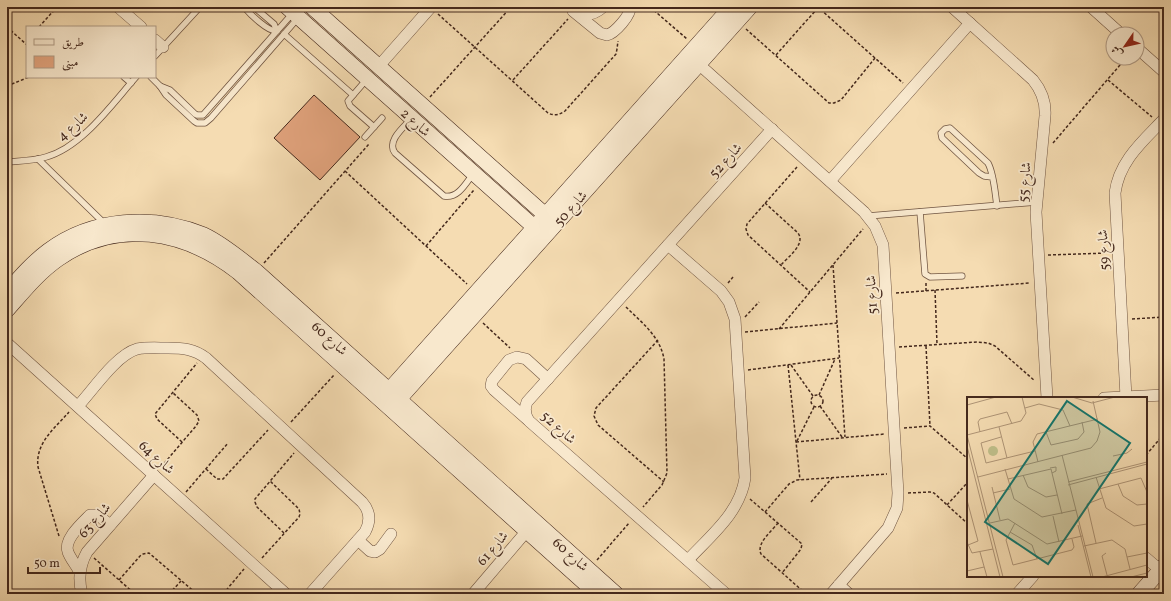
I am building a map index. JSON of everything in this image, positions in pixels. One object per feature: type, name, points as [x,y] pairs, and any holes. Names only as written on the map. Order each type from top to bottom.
[{"type":"street","points":[[118,7],[140,26]]},
{"type":"street","name":"شارع 2","points":[[312,7],[550,220]]},
{"type":"street","points":[[378,67],[431,7]]},
{"type":"street","points":[[572,10],[589,14],[598,11],[603,7]]},
{"type":"street","points":[[572,10],[602,35],[607,36],[613,33],[630,12],[630,7]]},
{"type":"street","name":"شارع 50","points":[[389,400],[474,315],[550,220],[694,55],[731,7]]},
{"type":"street","name":"شارع 50","points":[[694,55],[737,21],[750,7]]},
{"type":"street","name":"شارع 55","points":[[952,7],[1033,80],[1040,90],[1046,109],[1037,202],[1046,394]]},
{"type":"street","points":[[1091,7],[1112,26]]},
{"type":"street","name":"شارع 2","points":[[293,12],[540,232]]},
{"type":"street","points":[[830,181],[970,23]]},
{"type":"street","name":"شارع 51","points":[[694,55],[772,130],[805,158],[870,218],[883,245],[898,493],[896,508],[888,528],[831,594]]},
{"type":"street","points":[[1145,55],[1164,72]]},
{"type":"street","points":[[366,62],[378,67],[385,77],[382,82],[377,84],[367,78],[361,70],[366,62]]},
{"type":"street","name":"شارع 59","points":[[1126,397],[1115,193],[1117,180],[1129,156],[1162,121]]},
{"type":"street","name":"شارع 52","points":[[726,594],[530,421],[526,415],[526,405],[772,130]]},
{"type":"street","name":"شارع 60","points":[[7,292],[30,266],[49,250],[70,238],[106,225],[143,222],[168,224],[181,227],[216,241],[237,255],[256,271],[389,400],[531,526],[597,594]]},
{"type":"street","name":"شارع 50","points":[[389,400],[476,292],[540,232]]},
{"type":"street","name":"شارع 60","points":[[7,310],[48,267],[79,247],[117,235],[142,234],[164,236],[187,242],[229,265],[343,366],[389,400]]},
{"type":"street","points":[[668,245],[716,286],[726,296],[733,310],[745,478],[742,492],[731,513],[688,560]]},
{"type":"street","name":"شارع 64","points":[[7,342],[286,594]]},
{"type":"street","points":[[77,405],[118,361],[130,352],[144,348],[182,348],[195,351],[204,356],[366,506],[369,522],[365,532],[310,594]]},
{"type":"street","points":[[530,421],[494,390],[491,386],[492,381],[509,360],[520,357],[526,359],[548,379]]},
{"type":"street","points":[[1126,397],[1164,395]]},
{"type":"street","name":"شارع 63","points":[[82,594],[79,571],[83,558],[154,475]]},
{"type":"street","points":[[79,571],[68,552],[67,546],[69,539],[90,515],[98,515],[110,525]]},
{"type":"street","name":"شارع 60","points":[[531,526],[589,569],[616,594]]},
{"type":"street","name":"شارع 61","points":[[478,592],[531,526]]},
{"type":"street","points":[[358,540],[370,551],[375,552],[380,549],[391,534]]},
{"type":"street","points":[[1139,594],[1162,568],[1147,559]]},
{"type":"street","points":[[1018,594],[1032,577]]},
{"type":"street","points":[[839,585],[849,594]]},
{"type":"lane","points":[[159,44],[200,7]]},
{"type":"lane","points":[[244,7],[268,28],[274,31],[277,30]]},
{"type":"lane","points":[[254,7],[274,24],[277,30],[353,95]]},
{"type":"lane","points":[[160,86],[170,90],[195,114],[200,115],[204,113],[293,12]]},
{"type":"lane","points":[[152,78],[166,95],[194,120],[205,123],[284,35],[293,12]]},
{"type":"lane","points":[[125,78],[131,83]]},
{"type":"lane","name":"شارع 4","points":[[7,162],[38,159],[57,153],[74,143],[89,130],[135,78]]},
{"type":"lane","points":[[367,78],[349,99],[349,104],[374,126]]},
{"type":"lane","points":[[200,115],[201,123]]},
{"type":"lane","points":[[365,137],[382,118]]},
{"type":"lane","points":[[412,118],[393,141],[392,147],[395,154],[442,195],[447,197],[456,194],[478,177]]},
{"type":"lane","points":[[992,176],[984,176],[978,173],[942,138],[941,133],[944,129],[950,128],[986,160],[990,166],[992,176],[997,206]]},
{"type":"lane","points":[[38,159],[106,225]]},
{"type":"lane","points":[[870,218],[920,212],[1037,202]]},
{"type":"lane","points":[[920,212],[925,274],[930,277],[962,276]]},
{"type":"path","points":[[41,26],[57,7]]},
{"type":"path","points":[[431,7],[548,113],[554,115],[562,114],[616,54],[618,40],[613,33]]},
{"type":"path","points":[[422,106],[511,7]]},
{"type":"path","points":[[650,7],[694,55]]},
{"type":"path","points":[[776,55],[816,10],[819,9],[910,90]]},
{"type":"path","points":[[512,81],[572,10]]},
{"type":"path","points":[[737,21],[827,102],[832,103],[841,100],[875,58]]},
{"type":"path","points":[[7,27],[26,43]]},
{"type":"path","points":[[1041,156],[1119,66]]},
{"type":"path","points":[[7,86],[27,78]]},
{"type":"path","points":[[1108,80],[1162,121]]},
{"type":"path","points":[[256,271],[370,143]]},
{"type":"path","points":[[805,158],[747,224],[746,232],[810,292]]},
{"type":"path","points":[[345,171],[476,292]]},
{"type":"path","points":[[426,246],[478,177]]},
{"type":"path","points":[[765,203],[798,233],[800,238],[799,244],[781,266]]},
{"type":"path","points":[[779,329],[870,218]]},
{"type":"path","points":[[1039,255],[1118,252]]},
{"type":"path","points":[[833,265],[844,438]]},
{"type":"path","points":[[886,294],[1040,282]]},
{"type":"path","points":[[935,290],[937,345]]},
{"type":"path","points":[[589,569],[664,482],[667,473],[664,359],[658,340],[654,334],[619,300]]},
{"type":"path","points":[[735,330],[759,302]]},
{"type":"path","points":[[474,315],[520,357]]},
{"type":"path","points":[[1122,319],[1164,317]]},
{"type":"path","points":[[735,330],[779,329],[837,323]]},
{"type":"path","points":[[658,340],[596,408],[594,420],[664,482]]},
{"type":"path","points":[[890,348],[982,342],[991,344],[1046,394]]},
{"type":"path","points":[[926,345],[930,426],[967,458]]},
{"type":"path","points":[[182,442],[157,419],[155,412],[204,356]]},
{"type":"path","points":[[738,371],[839,358]]},
{"type":"path","points":[[819,395],[835,359]]},
{"type":"path","points":[[789,365],[813,396]]},
{"type":"path","points":[[789,365],[800,480]]},
{"type":"path","points":[[284,430],[343,366]]},
{"type":"path","points":[[154,475],[198,424],[197,415],[172,392]]},
{"type":"path","points":[[813,396],[819,395]]},
{"type":"path","points":[[819,395],[823,400],[820,406]]},
{"type":"path","points":[[813,396],[810,402],[814,407]]},
{"type":"path","points":[[67,546],[60,539],[37,460],[42,442],[77,405]]},
{"type":"path","points":[[820,406],[844,438]]},
{"type":"path","points":[[814,407],[820,406]]},
{"type":"path","points":[[796,442],[814,407]]},
{"type":"path","points":[[206,469],[217,479],[223,478],[275,422]]},
{"type":"path","points":[[796,442],[844,438],[930,426]]},
{"type":"path","points":[[1147,454],[1164,434]]},
{"type":"path","points":[[180,499],[228,443]]},
{"type":"path","points":[[284,533],[255,505],[255,499],[301,445]]},
{"type":"path","points":[[765,512],[789,484],[800,480],[897,473]]},
{"type":"path","points":[[811,502],[832,477]]},
{"type":"path","points":[[223,594],[299,517],[300,511],[270,481]]},
{"type":"path","points":[[947,505],[967,483]]},
{"type":"path","points":[[742,492],[801,542],[802,550],[782,572]]},
{"type":"path","points":[[898,493],[932,492],[967,523]]},
{"type":"path","points":[[778,523],[760,544],[760,554],[806,594]]},
{"type":"path","points":[[87,552],[135,594]]},
{"type":"path","points":[[120,580],[140,556],[146,553],[152,554],[197,594]]},
{"type":"path","points":[[169,594],[181,580]]},
{"type":"path","points":[[1159,594],[1164,589]]},
{"type":"building","points":[[314,95],[360,137],[320,180],[274,138]]}]
